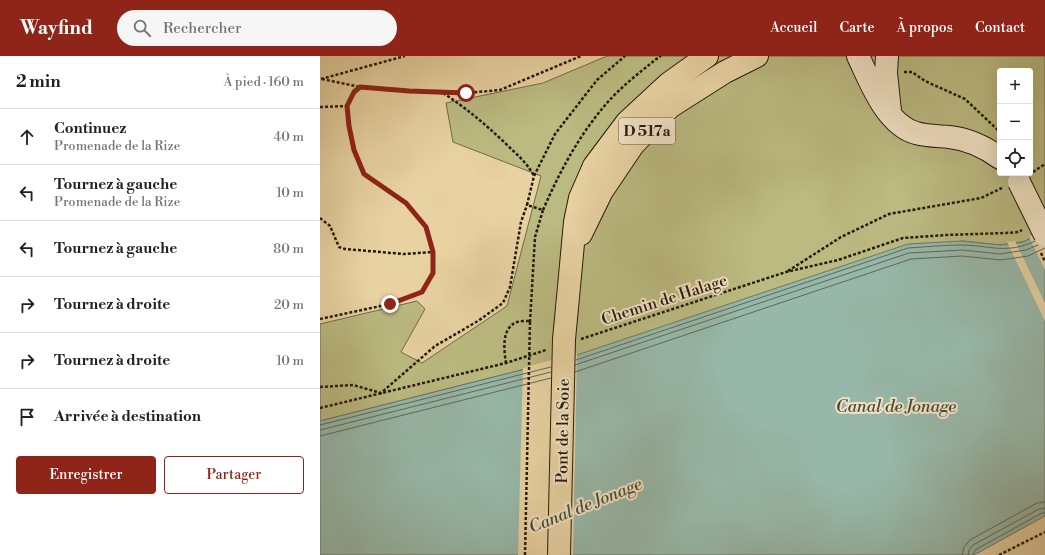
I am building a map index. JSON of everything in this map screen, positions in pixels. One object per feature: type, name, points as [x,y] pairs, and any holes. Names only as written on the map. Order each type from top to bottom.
[{"type":"main road","name":"D 517a","points":[[574,243],[575,222],[580,198],[594,166],[627,122],[668,84],[707,56]]},
{"type":"main road","name":"D 517a","points":[[574,243],[580,235],[602,190],[633,145],[670,107],[725,72],[757,56]]},
{"type":"main road","name":"Pont de la Soie","points":[[559,555],[564,339],[574,243]]},
{"type":"street","points":[[858,56],[876,95],[890,114],[900,124],[914,133],[952,137],[973,142],[997,156]]},
{"type":"street","points":[[887,65],[890,114]]},
{"type":"street","points":[[1017,178],[1045,235]]},
{"type":"path","points":[[320,79],[405,56]]},
{"type":"path","points":[[320,79],[360,87],[443,93],[466,93],[500,90],[582,56]]},
{"type":"path","points":[[381,393],[435,346],[478,321],[503,303],[510,287],[521,222],[534,176],[555,134],[597,80],[625,56]]},
{"type":"path","points":[[525,555],[530,321],[535,236],[543,210],[569,154],[587,128],[608,102],[661,56]]},
{"type":"path","points":[[887,65],[912,72],[925,81],[965,99],[997,129]]},
{"type":"path","points":[[320,319],[390,304],[422,292],[433,273],[433,252],[426,227],[406,203],[364,174],[354,150],[347,106],[354,92],[360,87]]},
{"type":"path","points":[[443,93],[465,107],[494,133],[527,164],[534,176]]},
{"type":"path","points":[[320,108],[347,106]]},
{"type":"path","points":[[786,272],[841,236],[889,214],[981,198],[1045,164]]},
{"type":"path","points":[[527,205],[543,210]]},
{"type":"path","points":[[320,218],[330,226],[339,247],[345,249],[404,254],[433,252]]},
{"type":"path","name":"Chemin de Halage","points":[[579,340],[786,272],[838,260],[902,238],[1018,232]]},
{"type":"path","points":[[506,363],[504,348],[506,331],[517,322],[530,321]]},
{"type":"path","points":[[320,408],[506,363],[549,349]]},
{"type":"path","points":[[320,387],[354,385],[381,393]]},
{"type":"path","points":[[999,555],[1044,531]]},
{"type":"shaded area","points":[[607,56],[1045,56],[1045,231],[1023,242],[999,245],[962,241],[565,359],[320,421],[320,324],[417,301],[425,309],[401,352],[422,363],[507,306],[541,176],[453,142],[446,103],[543,83]]},
{"type":"water","name":"Canal de Jonage","points":[[1045,231],[1045,516],[974,555],[320,555],[320,421],[565,359],[908,244],[962,241],[1000,245],[1023,242]]},
{"type":"pier","points":[[1045,229],[1045,270],[1029,237]]},
{"type":"pier","points":[[1015,241],[1045,303],[1045,321],[1007,242]]},
{"type":"pier","points":[[577,353],[573,555],[518,555],[523,368]]},
{"type":"route","points":[[390,304],[422,292],[433,273],[433,252],[426,227],[406,203],[364,174],[354,150],[347,106],[354,92],[360,87],[443,93],[466,93]]}]
